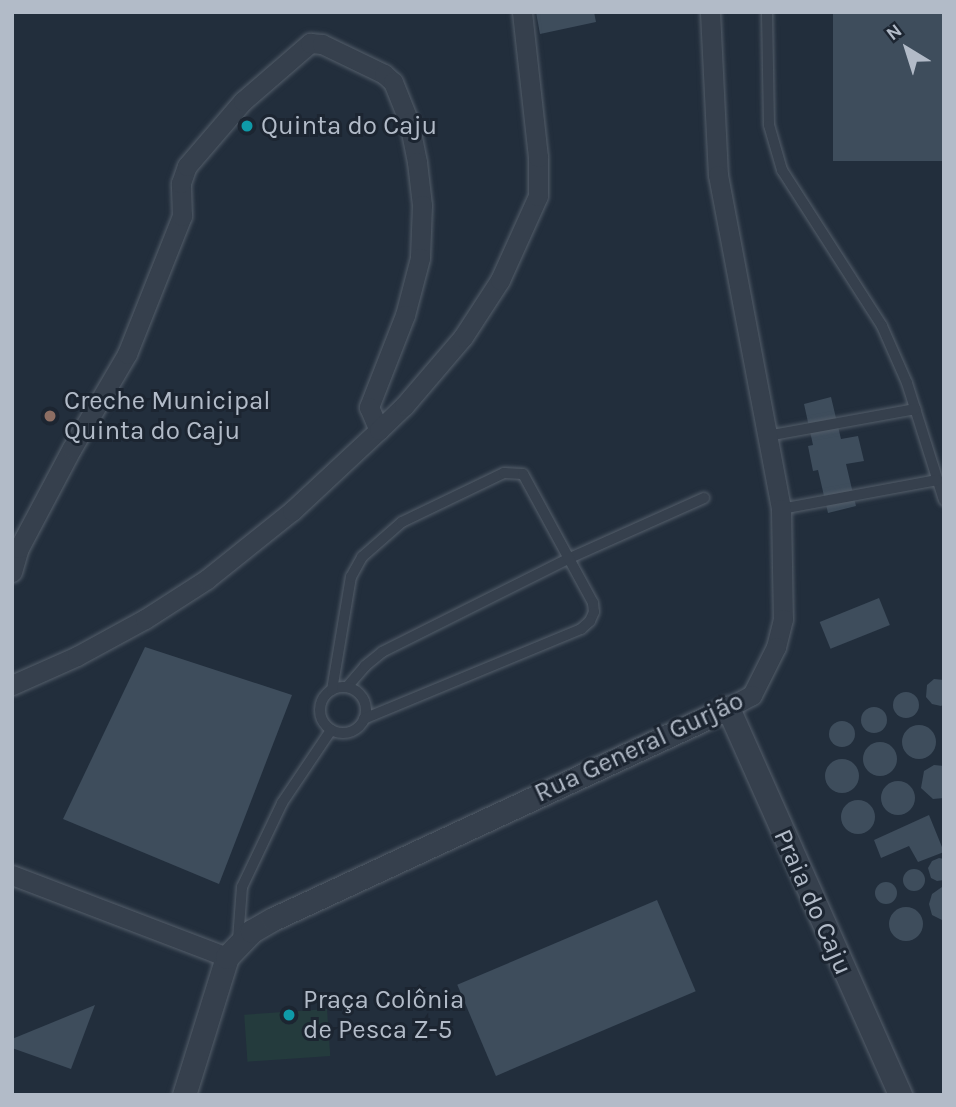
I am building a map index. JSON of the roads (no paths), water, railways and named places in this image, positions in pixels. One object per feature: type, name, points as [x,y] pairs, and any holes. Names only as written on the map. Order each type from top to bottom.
[{"type":"street","points":[[12,685],[88,650],[207,579],[292,510],[379,430],[404,406],[463,337],[500,281],[538,196],[538,157],[522,12]]},
{"type":"street","name":"Rua General Gurjão","points":[[232,950],[273,919],[752,695],[776,647],[783,619],[781,509],[718,175],[710,12]]},
{"type":"street","points":[[12,572],[19,548],[72,448],[127,354],[182,216],[183,173],[187,166],[243,101],[271,80],[299,51],[316,42],[384,74],[398,89],[409,122],[422,205],[420,258],[405,315],[371,399],[370,414],[379,430]]},
{"type":"street","name":"Praia do Caju","points":[[728,708],[900,1095]]},
{"type":"street","points":[[12,875],[232,950],[184,1095]]},
{"type":"lane","points":[[767,12],[769,125],[782,170],[882,326],[916,409],[944,500]]},
{"type":"lane","points":[[766,436],[916,409]]},
{"type":"lane","points":[[332,690],[351,577],[362,557],[402,522],[504,473],[523,474],[531,483],[570,558],[593,603],[594,612],[581,629],[364,719],[354,730],[338,733],[331,730],[324,724],[320,709],[326,695],[332,690],[348,688],[361,696],[366,711],[364,719]]},
{"type":"lane","points":[[781,509],[937,481]]},
{"type":"lane","points":[[348,688],[365,666],[382,652],[570,558],[704,498]]},
{"type":"lane","points":[[232,950],[242,887],[282,803],[331,730]]},
{"type":"place","name":"Quinta do Caju","points":[[247,126]]},
{"type":"place","name":"Creche Municipal Quinta do Caju","points":[[50,416]]},
{"type":"place","name":"Praça Colônia de Pesca Z-5","points":[[289,1015]]}]
